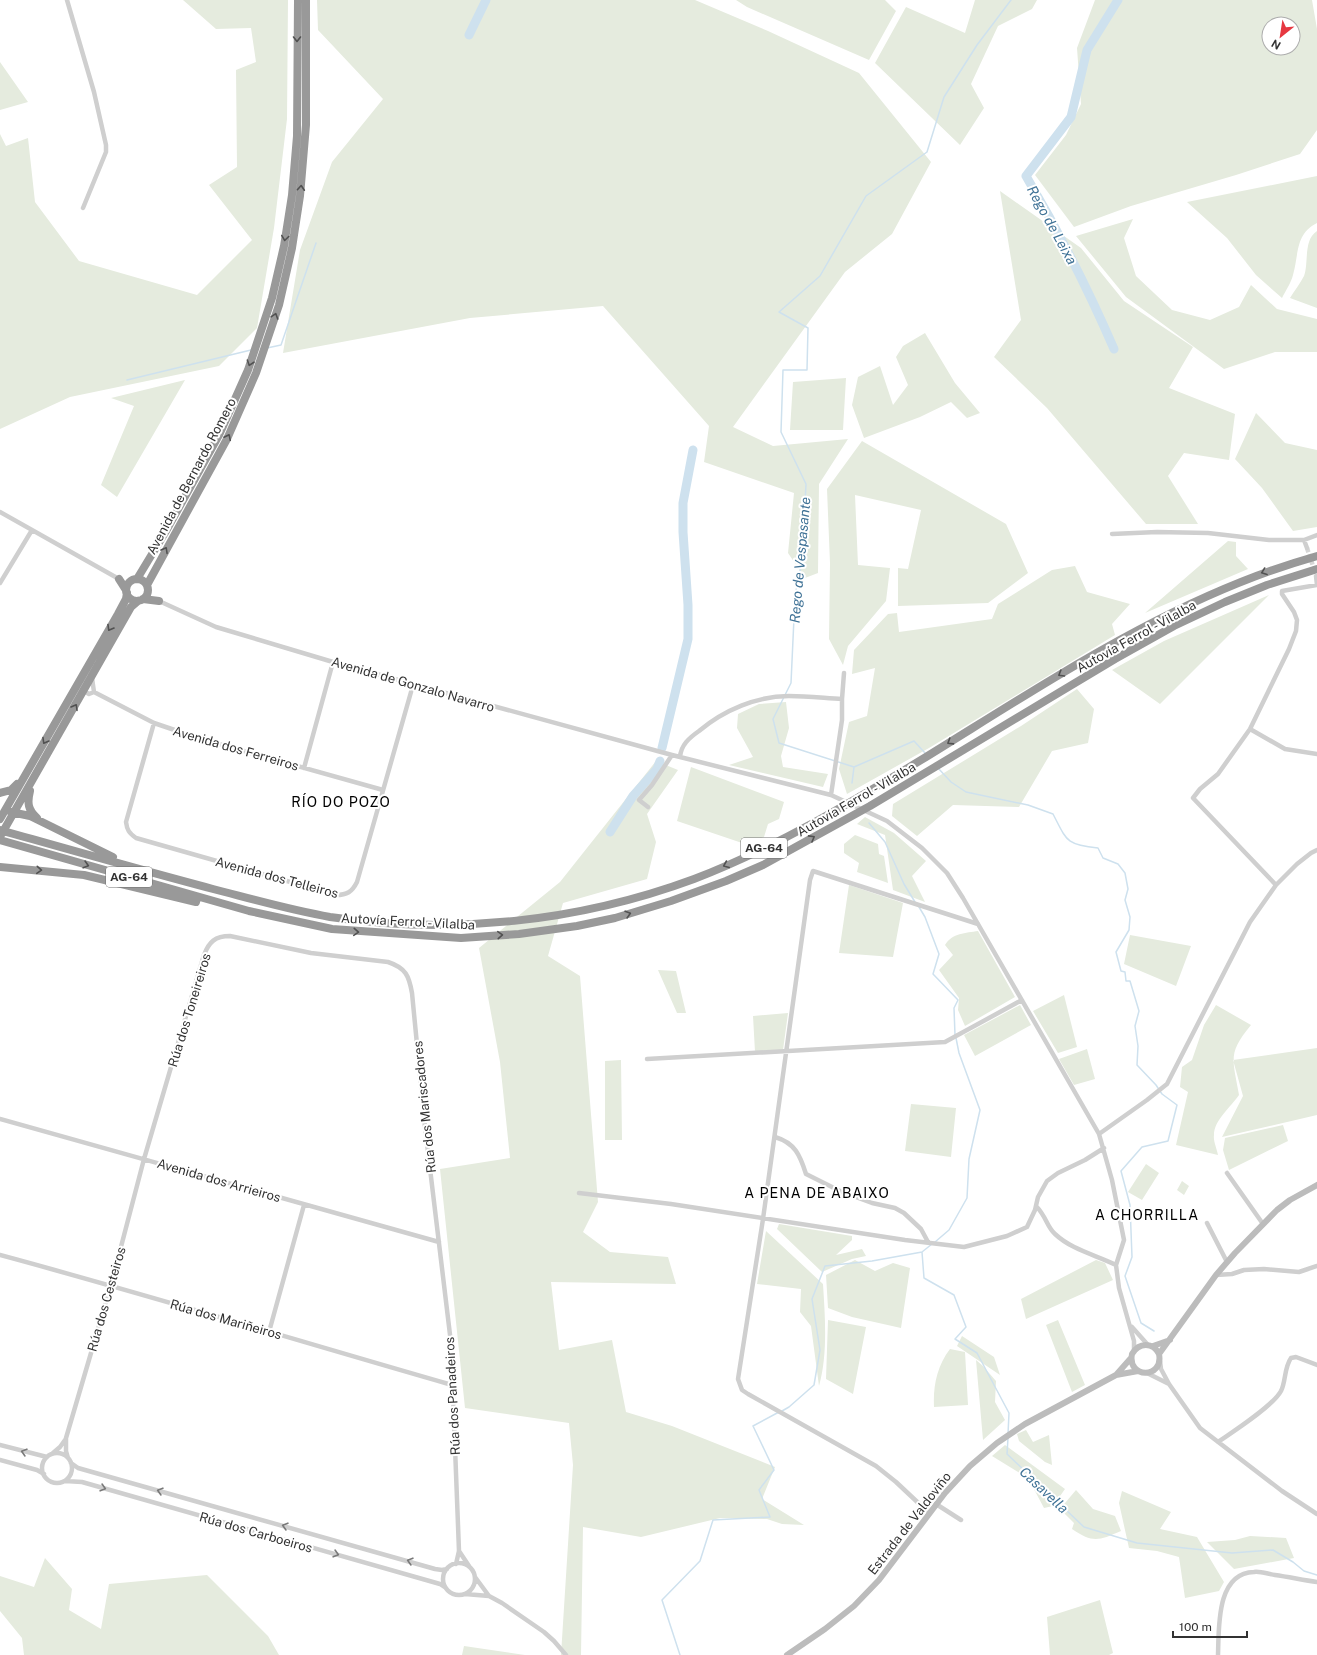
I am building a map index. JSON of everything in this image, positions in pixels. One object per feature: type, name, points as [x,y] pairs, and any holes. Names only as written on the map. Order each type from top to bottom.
[{"type":"highway","name":"Avenida de Bernardo Romero","points":[[133,580],[166,531],[219,435],[248,370],[272,298],[284,246],[292,195],[297,136],[298,0]]},
{"type":"highway","name":"Avenida de Bernardo Romero","points":[[148,588],[227,439],[256,373],[279,305],[292,248],[300,196],[306,126],[306,0]]},
{"type":"highway","name":"Autovía Ferrol - Vilalba","points":[[0,830],[171,878],[299,911],[332,917],[401,925],[436,926],[504,922],[576,912],[642,896],[708,873],[794,833],[858,797],[1061,674],[1140,629],[1219,590],[1266,572],[1315,557]]},
{"type":"highway","name":"Autovía Ferrol - Vilalba","points":[[3,840],[249,911],[332,929],[461,938],[519,934],[577,926],[615,918],[671,902],[726,881],[781,856],[870,806],[1115,658],[1174,626],[1267,585],[1305,573],[1316,572]]},
{"type":"highway","points":[[119,579],[142,580],[159,600]]},
{"type":"highway","points":[[119,579],[132,600],[159,600]]},
{"type":"highway","points":[[3,840],[8,814],[30,767],[118,614],[126,599],[126,591],[133,580]]},
{"type":"highway","points":[[8,814],[38,772],[131,607],[146,596],[148,588]]},
{"type":"highway","points":[[0,793],[11,790],[30,767]]},
{"type":"highway","points":[[38,772],[28,802],[29,809],[39,820]]},
{"type":"highway","points":[[0,797],[6,802],[8,814]]},
{"type":"highway","points":[[8,814],[39,820],[105,854],[171,878]]},
{"type":"highway","points":[[0,868],[54,871],[84,875],[242,913],[290,923],[332,929]]},
{"type":"main road","points":[[1116,1375],[1138,1371],[1147,1373],[1151,1372],[1157,1367],[1160,1357],[1170,1340],[1216,1275],[1227,1262],[1263,1224],[1290,1200],[1317,1185]]},
{"type":"main road","points":[[1116,1375],[1131,1358],[1134,1350],[1140,1346],[1150,1346],[1170,1340]]},
{"type":"main road","points":[[1150,1346],[1160,1357]]},
{"type":"main road","points":[[1131,1358],[1132,1363],[1138,1371]]},
{"type":"main road","name":"Estrada de Valdoviño","points":[[787,1655],[854,1606],[879,1580],[952,1483],[997,1443],[1025,1424],[1116,1375]]},
{"type":"street","points":[[67,0],[98,108],[106,145],[106,152],[83,208]]},
{"type":"street","points":[[0,512],[119,579]]},
{"type":"street","points":[[0,584],[32,530]]},
{"type":"street","points":[[1112,534],[1157,532],[1208,533],[1268,540],[1304,540],[1317,535]]},
{"type":"street","points":[[1304,540],[1307,548]]},
{"type":"street","points":[[1276,885],[1193,798],[1200,788],[1218,774],[1250,729],[1296,631],[1297,620],[1294,612],[1282,594],[1282,591],[1317,585],[1316,572]]},
{"type":"street","name":"Avenida de Gonzalo Navarro","points":[[159,600],[216,627],[413,685],[672,755],[831,795],[887,821],[922,848],[946,873],[978,924],[1099,1134],[1104,1148],[1124,1240],[1116,1265]]},
{"type":"street","points":[[304,768],[334,662]]},
{"type":"street","points":[[831,795],[842,720],[844,673]]},
{"type":"street","points":[[78,684],[84,692],[89,694],[94,692],[92,678]]},
{"type":"street","name":"Avenida dos Telleiros","points":[[154,723],[126,822],[130,834],[136,838],[150,842],[336,895],[344,895],[353,890],[357,882],[413,685]]},
{"type":"street","name":"Avenida dos Ferreiros","points":[[94,692],[154,723],[201,739],[383,790]]},
{"type":"street","points":[[680,757],[683,746],[704,726],[727,712],[752,701],[788,696],[842,699]]},
{"type":"street","points":[[1250,729],[1285,749],[1317,754]]},
{"type":"street","points":[[648,807],[639,800],[652,785],[672,755]]},
{"type":"street","points":[[1099,1134],[1167,1084],[1250,922],[1276,885],[1297,864],[1317,850]]},
{"type":"street","points":[[929,1513],[896,1482],[876,1466],[748,1394],[740,1387],[738,1379],[775,1138],[810,880],[813,871],[978,924]]},
{"type":"street","name":"Rúa dos Toneireiros","points":[[144,1159],[204,955],[212,940],[223,936],[230,936],[311,953],[388,962],[398,966],[407,974]]},
{"type":"street","name":"Rúa dos Mariscadores","points":[[407,974],[410,979],[412,993],[438,1242]]},
{"type":"street","points":[[647,1059],[945,1042],[1022,1000]]},
{"type":"street","name":"Avenida dos Arrieiros","points":[[0,1120],[438,1242]]},
{"type":"street","points":[[775,1138],[786,1141],[801,1158],[806,1174],[842,1192],[872,1203],[895,1208],[904,1213],[921,1229],[931,1243]]},
{"type":"street","points":[[579,1193],[671,1204],[905,1240],[964,1247],[1006,1236],[1026,1227],[1030,1222],[1038,1197],[1047,1181],[1058,1173],[1104,1148]]},
{"type":"street","name":"Rúa dos Cesteiros","points":[[68,1458],[66,1451],[66,1438],[144,1159]]},
{"type":"street","points":[[1227,1173],[1263,1224]]},
{"type":"street","points":[[269,1332],[304,1205]]},
{"type":"street","points":[[1036,1206],[1043,1213],[1054,1233],[1069,1244],[1116,1265],[1119,1288],[1131,1325],[1134,1350]]},
{"type":"street","points":[[1206,1222],[1227,1262]]},
{"type":"street","name":"Rúa dos Panadeiros","points":[[438,1242],[451,1343],[459,1550],[456,1564]]},
{"type":"street","name":"Rúa dos Mariñeiros","points":[[0,1255],[110,1285],[452,1385]]},
{"type":"street","points":[[1216,1275],[1232,1274],[1244,1270],[1264,1269],[1299,1272],[1317,1266]]},
{"type":"street","points":[[1131,1325],[1150,1346]]},
{"type":"street","points":[[1160,1357],[1161,1369],[1169,1384],[1200,1428],[1282,1491],[1317,1514]]},
{"type":"street","points":[[1218,1442],[1272,1403],[1280,1392],[1291,1358],[1296,1357],[1317,1366]]},
{"type":"street","points":[[1147,1373],[1169,1384]]},
{"type":"street","name":"Rúa dos Cesteiros","points":[[49,1456],[60,1447],[66,1438]]},
{"type":"street","points":[[0,1445],[49,1456],[59,1454],[68,1458],[71,1463],[71,1472],[65,1480]]},
{"type":"street","points":[[44,1474],[42,1467],[49,1456]]},
{"type":"street","name":"Rúa dos Carboeiros","points":[[0,1460],[37,1470],[44,1474],[52,1482],[57,1483],[65,1480],[72,1480],[90,1484],[432,1582],[446,1588],[454,1594],[489,1596]]},
{"type":"street","name":"Rúa dos Carboeiros","points":[[71,1463],[78,1468],[412,1562],[442,1570],[447,1569]]},
{"type":"street","points":[[936,1504],[961,1520]]},
{"type":"street","name":"Rúa dos Panadeiros","points":[[459,1550],[470,1568]]},
{"type":"street","points":[[446,1588],[444,1578],[447,1569],[456,1564],[466,1565],[470,1568],[475,1578],[489,1596],[508,1607],[544,1632],[566,1655]]},
{"type":"street","points":[[1218,1655],[1221,1607],[1227,1588],[1232,1581],[1242,1574],[1256,1572],[1317,1582]]},
{"type":"street","points":[[465,1594],[473,1588],[475,1578]]},
{"type":"shaded area","points":[[183,0],[288,0],[287,119],[274,228],[257,328],[219,366],[70,397],[0,429],[0,134],[6,146],[28,138],[35,202],[79,261],[197,295],[252,240],[209,185],[237,167],[236,70],[256,62],[251,28],[216,29]]},
{"type":"shaded area","points":[[317,0],[695,0],[768,31],[859,73],[931,162],[892,234],[845,272],[733,427],[773,446],[848,439],[819,484],[818,573],[805,578],[788,553],[794,493],[704,462],[709,426],[603,306],[470,318],[283,353],[300,250],[332,162],[383,99],[318,30]]},
{"type":"shaded area","points":[[736,0],[885,0],[896,11],[869,60],[747,7]]},
{"type":"shaded area","points":[[975,0],[1037,0],[1032,9],[998,26],[971,84],[984,108],[960,145],[875,63],[906,7],[965,33]]},
{"type":"shaded area","points":[[1095,0],[1312,0],[1317,29],[1317,130],[1300,154],[1236,175],[1131,206],[1074,227],[1035,175],[1066,135],[1081,104],[1077,48]]},
{"type":"shaded area","points":[[0,62],[28,102],[0,110]]},
{"type":"shaded area","points":[[1317,176],[1317,223],[1305,233],[1301,239],[1292,278],[1282,298],[1256,275],[1227,238],[1187,202]]},
{"type":"shaded area","points":[[1000,191],[1081,248],[1124,301],[1193,347],[1169,388],[1235,414],[1229,460],[1184,453],[1168,476],[1198,524],[1146,524],[1047,408],[994,357],[1021,320]]},
{"type":"shaded area","points":[[1133,219],[1124,238],[1136,276],[1172,310],[1210,320],[1239,307],[1251,285],[1277,309],[1317,319],[1317,352],[1275,352],[1224,369],[1126,297],[1076,236]]},
{"type":"shaded area","points":[[1317,231],[1317,308],[1290,298],[1304,276],[1308,246],[1313,235]]},
{"type":"shaded area","points":[[925,333],[955,383],[980,413],[967,418],[951,402],[920,417],[864,438],[852,405],[858,377],[880,366],[893,405],[908,385],[896,357],[903,346]]},
{"type":"shaded area","points":[[846,378],[843,430],[790,430],[793,382]]},
{"type":"shaded area","points":[[185,380],[117,497],[101,485],[134,406],[111,398]]},
{"type":"shaded area","points":[[1256,413],[1285,443],[1317,450],[1317,527],[1293,531],[1262,488],[1235,459]]},
{"type":"shaded area","points":[[862,441],[1006,524],[1028,573],[988,603],[898,606],[898,568],[908,569],[921,510],[855,495],[858,565],[890,568],[886,601],[848,646],[843,665],[829,639],[830,563],[827,489]]},
{"type":"shaded area","points":[[1228,541],[1236,542],[1236,556],[1248,569],[1145,613]]},
{"type":"shaded area","points":[[1075,566],[1087,592],[1130,604],[1112,624],[1115,635],[929,748],[847,794],[839,769],[849,722],[867,716],[875,668],[852,674],[854,650],[888,614],[897,613],[899,632],[992,619],[998,604],[1052,570]]},
{"type":"shaded area","points":[[1269,595],[1160,704],[1112,670],[1164,641]]},
{"type":"shaded area","points":[[1077,689],[1094,709],[1088,743],[1052,751],[1019,807],[953,805],[917,836],[892,816],[893,804],[1021,726]]},
{"type":"shaded area","points":[[786,702],[789,728],[781,756],[783,767],[828,774],[823,787],[729,765],[753,757],[737,728],[738,714],[759,704]]},
{"type":"shaded area","points":[[656,761],[678,770],[647,814],[656,842],[647,879],[563,903],[548,956],[580,976],[598,1202],[583,1232],[610,1252],[668,1257],[676,1284],[551,1282],[559,1350],[612,1340],[626,1412],[672,1426],[775,1467],[762,1499],[804,1525],[782,1524],[767,1519],[720,1518],[641,1537],[583,1527],[581,1655],[561,1655],[573,1465],[569,1423],[465,1408],[440,1169],[510,1158],[500,1062],[479,948],[560,882]]},
{"type":"shaded area","points":[[691,767],[784,802],[779,819],[768,824],[764,837],[745,844],[677,821]]},
{"type":"shaded area","points":[[865,817],[894,833],[926,861],[912,876],[925,902],[893,890],[885,835],[857,824]]},
{"type":"shaded area","points":[[855,835],[878,844],[879,854],[884,856],[888,883],[857,872],[859,863],[844,853],[844,844]]},
{"type":"shaded area","points":[[849,885],[903,903],[893,957],[839,953]]},
{"type":"shaded area","points":[[978,931],[1015,997],[965,1026],[958,1010],[959,998],[939,970],[953,955],[945,945],[951,938],[960,934]]},
{"type":"shaded area","points":[[1130,935],[1191,946],[1176,986],[1124,964]]},
{"type":"shaded area","points":[[658,970],[676,971],[686,1013],[677,1013]]},
{"type":"shaded area","points":[[1064,995],[1077,1047],[1058,1053],[1033,1011]]},
{"type":"shaded area","points":[[1020,1005],[1031,1025],[975,1056],[964,1035]]},
{"type":"shaded area","points":[[1216,1005],[1251,1025],[1243,1035],[1235,1050],[1234,1065],[1239,1095],[1220,1119],[1215,1129],[1214,1140],[1218,1155],[1176,1145],[1188,1092],[1180,1087],[1182,1067],[1192,1060],[1204,1025]]},
{"type":"shaded area","points":[[788,1013],[783,1050],[755,1052],[753,1016]]},
{"type":"shaded area","points":[[1317,1048],[1317,1115],[1222,1137],[1243,1096],[1233,1060]]},
{"type":"shaded area","points":[[1087,1049],[1095,1079],[1074,1085],[1059,1059]]},
{"type":"shaded area","points":[[621,1060],[622,1140],[605,1140],[605,1061]]},
{"type":"shaded area","points":[[911,1104],[956,1108],[951,1157],[905,1151]]},
{"type":"shaded area","points":[[1283,1125],[1288,1141],[1229,1170],[1223,1150],[1225,1138]]},
{"type":"shaded area","points":[[1146,1164],[1159,1173],[1142,1200],[1128,1192]]},
{"type":"shaded area","points":[[1182,1181],[1189,1186],[1184,1195],[1177,1190]]},
{"type":"shaded area","points":[[779,1224],[852,1236],[852,1240],[836,1255],[862,1249],[866,1256],[852,1259],[822,1272],[777,1229]]},
{"type":"shaded area","points":[[766,1231],[823,1284],[825,1348],[819,1386],[811,1326],[800,1312],[801,1289],[757,1284]]},
{"type":"shaded area","points":[[855,1260],[875,1271],[893,1263],[910,1268],[901,1328],[852,1317],[828,1308],[826,1275]]},
{"type":"shaded area","points":[[1096,1260],[1105,1263],[1113,1280],[1026,1319],[1021,1299]]},
{"type":"shaded area","points":[[828,1320],[866,1327],[853,1394],[826,1379]]},
{"type":"shaded area","points":[[1058,1320],[1085,1385],[1072,1392],[1046,1325]]},
{"type":"shaded area","points":[[962,1336],[994,1357],[1000,1375],[957,1346]]},
{"type":"shaded area","points":[[950,1349],[965,1352],[968,1405],[934,1407],[934,1391],[937,1376],[942,1362]]},
{"type":"shaded area","points":[[976,1360],[996,1381],[995,1402],[1005,1420],[983,1440]]},
{"type":"shaded area","points":[[1026,1430],[1033,1442],[1049,1435],[1052,1465],[1045,1462],[1019,1441],[1017,1434]]},
{"type":"shaded area","points":[[1005,1445],[1065,1489],[1053,1506],[1044,1508],[1028,1478],[992,1456]]},
{"type":"shaded area","points":[[1076,1490],[1093,1509],[1115,1516],[1121,1531],[1107,1537],[1096,1539],[1085,1537],[1072,1529],[1074,1523],[1060,1509]]},
{"type":"shaded area","points":[[1122,1491],[1171,1512],[1160,1529],[1197,1537],[1224,1582],[1219,1591],[1185,1598],[1179,1557],[1157,1551],[1129,1548],[1119,1503]]},
{"type":"shaded area","points":[[1250,1536],[1286,1538],[1294,1558],[1234,1569],[1207,1542],[1235,1540]]},
{"type":"shaded area","points":[[45,1558],[72,1589],[69,1610],[101,1629],[109,1584],[207,1575],[268,1636],[279,1655],[24,1655],[22,1638],[0,1611],[0,1576],[34,1587]]},
{"type":"shaded area","points":[[1100,1600],[1113,1653],[1109,1655],[1050,1655],[1047,1617]]},
{"type":"shaded area","points":[[464,1646],[525,1655],[462,1655]]},
{"type":"waterway","points":[[469,35],[486,0]]},
{"type":"waterway","name":"Rego de Vespasante","points":[[852,783],[854,767],[779,743],[773,719],[791,683],[795,596],[802,561],[806,484],[781,432],[783,370],[807,370],[808,328],[779,312],[820,276],[866,196],[927,152],[944,97],[977,45],[1011,0]]},
{"type":"waterway","name":"Rego de Leixa","points":[[1114,349],[1073,261],[1026,176],[1071,117],[1087,50],[1118,0]]},
{"type":"waterway","points":[[267,348],[281,345],[316,243]]},
{"type":"waterway","points":[[127,380],[251,350]]},
{"type":"waterway","points":[[662,748],[688,639],[688,605],[683,532],[683,503],[693,450]]},
{"type":"waterway","points":[[854,767],[914,741],[925,753]]},
{"type":"waterway","points":[[610,832],[633,796],[657,769],[660,761]]},
{"type":"waterway","points":[[938,768],[951,782],[966,792],[1028,805],[1053,814],[1061,830],[1069,840],[1079,845],[1098,848],[1103,858],[1118,864],[1125,873],[1128,889],[1125,900],[1130,917],[1129,930],[1116,952],[1121,971],[1125,972],[1126,981],[1130,981],[1139,1011],[1135,1026],[1138,1046],[1137,1065],[1156,1085],[1162,1094],[1177,1105],[1168,1141],[1142,1147],[1121,1171],[1130,1205],[1132,1257],[1125,1276],[1141,1323],[1154,1331]]},
{"type":"waterway","name":"Rego de Vespasante","points":[[869,823],[885,842],[904,884],[915,902]]},
{"type":"waterway","name":"Rego de Vespasante","points":[[919,907],[925,917],[939,954],[933,974],[958,1000],[954,1008],[955,1035]]},
{"type":"waterway","name":"Rego de Vespasante","points":[[935,1242],[949,1230],[967,1198],[969,1159],[980,1110],[959,1053],[956,1038]]},
{"type":"waterway","name":"Rego de Vespasante","points":[[782,1411],[789,1407],[814,1385],[820,1350],[812,1299],[825,1266],[872,1261],[922,1252],[932,1244]]},
{"type":"waterway","name":"Casavella","points":[[922,1252],[924,1278],[954,1295],[966,1327],[955,1339],[977,1353],[1009,1413],[1008,1434]]},
{"type":"waterway","name":"Rego de Vespasante","points":[[680,1655],[662,1600],[700,1561],[713,1520],[770,1517],[759,1490],[774,1470],[753,1426],[779,1412]]},
{"type":"waterway","name":"Casavella","points":[[1008,1438],[1007,1454],[1084,1527],[1137,1543],[1232,1553],[1273,1550],[1293,1562],[1304,1571],[1317,1575]]},
{"type":"tunnel","points":[[1307,548],[1315,572]]},
{"type":"district","name":"RÍO DO POZO","points":[[341,802]]},
{"type":"district","name":"A PENA DE ABAIXO","points":[[817,1193]]},
{"type":"district","name":"A CHORRILLA","points":[[1147,1215]]}]
